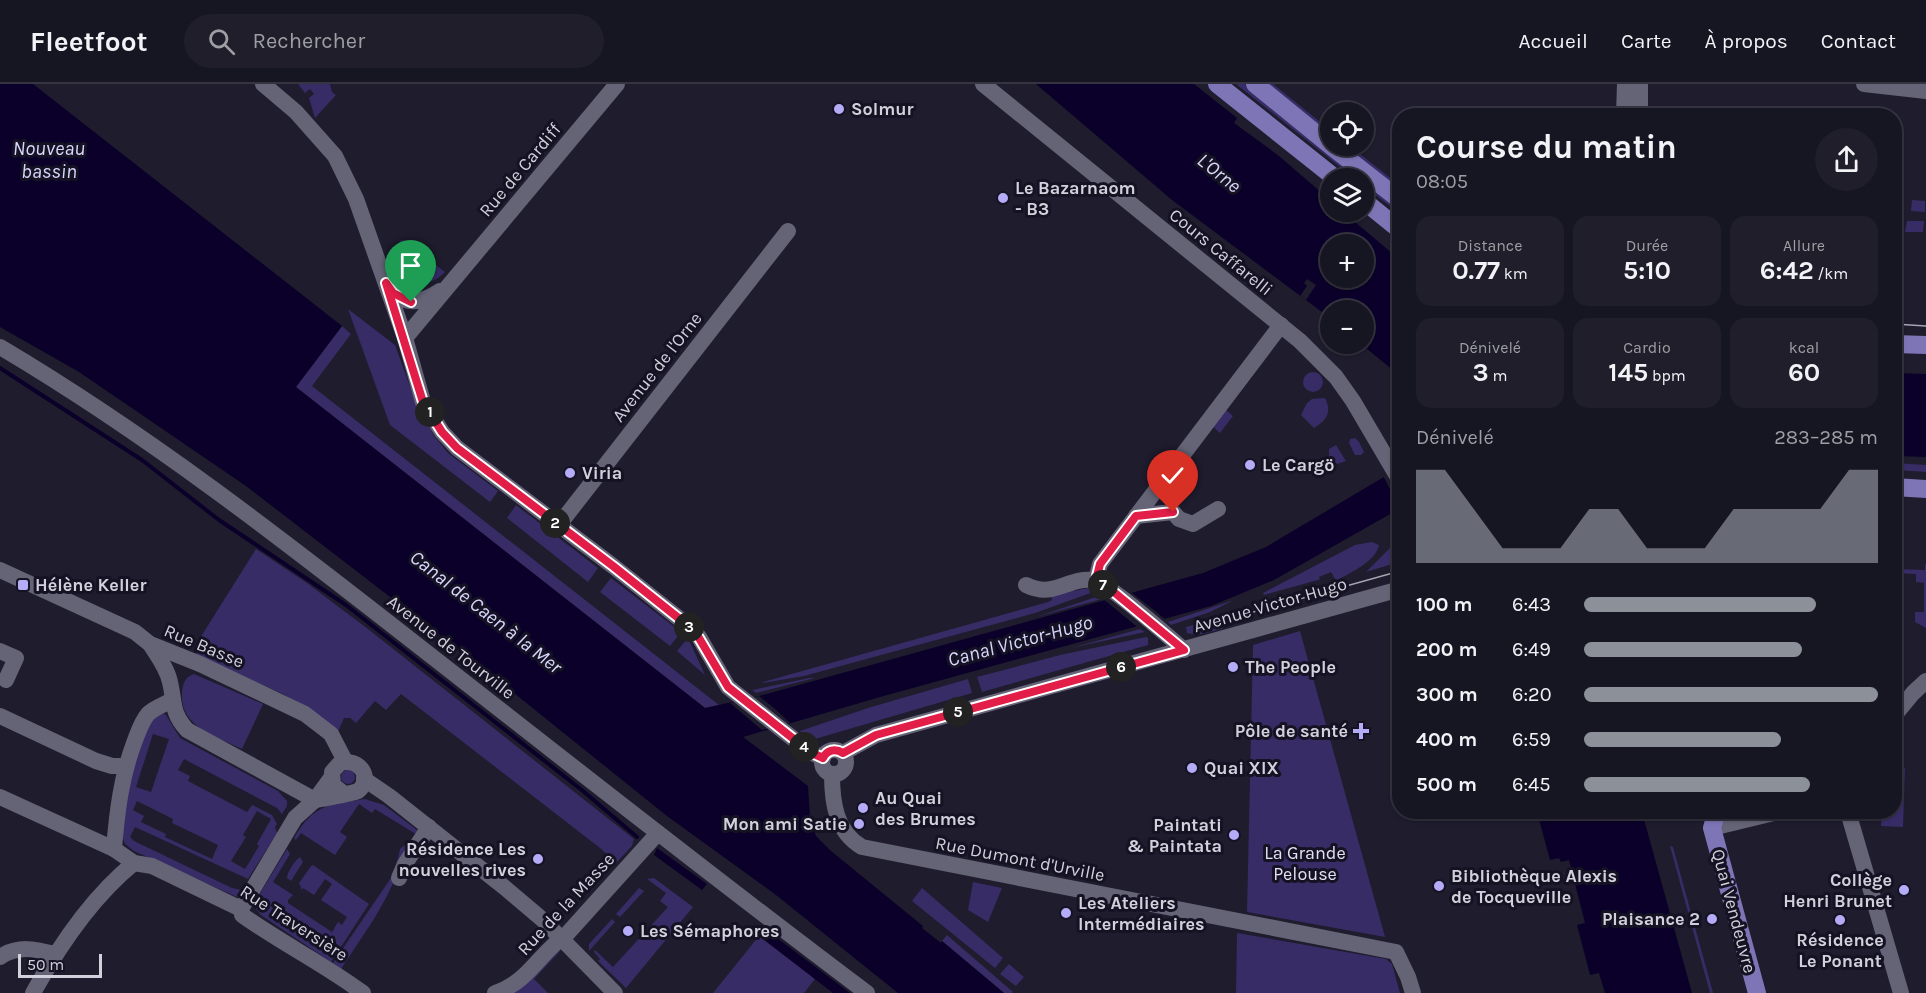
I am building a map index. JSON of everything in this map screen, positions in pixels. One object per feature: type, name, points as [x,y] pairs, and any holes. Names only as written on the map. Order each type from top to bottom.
[{"type":"main road","points":[[1217,84],[1322,168]]},
{"type":"main road","points":[[1255,84],[1320,136]]},
{"type":"main road","points":[[1345,156],[1392,194]]},
{"type":"main road","points":[[1374,209],[1392,224]]},
{"type":"main road","points":[[1902,344],[1926,345]]},
{"type":"main road","points":[[1902,488],[1926,489]]},
{"type":"main road","name":"Quai Vendeuvre","points":[[1711,820],[1757,993]]},
{"type":"street","points":[[264,84],[296,112],[335,156],[356,199],[405,338],[423,402],[442,432],[457,448],[691,628],[728,687],[810,752],[823,758]]},
{"type":"street","name":"Rue de Cardiff","points":[[405,338],[617,84]]},
{"type":"street","name":"Cours Caffarelli","points":[[983,84],[1281,325],[1322,361],[1353,401],[1392,469]]},
{"type":"street","points":[[1624,84],[1624,108]]},
{"type":"street","points":[[1640,84],[1640,108]]},
{"type":"street","points":[[1864,84],[1926,91]]},
{"type":"street","name":"Avenue de l'Orne","points":[[558,526],[788,231]]},
{"type":"street","name":"Rue de Cardiff","points":[[386,283],[393,293],[411,302],[429,298],[453,281]]},
{"type":"street","points":[[1096,580],[1100,564],[1281,325]]},
{"type":"street","name":"Avenue de Tourville","points":[[0,347],[51,378],[143,440],[234,505],[867,993]]},
{"type":"street","points":[[1136,516],[1173,512],[1179,519],[1193,524],[1218,509]]},
{"type":"street","name":"Rue Basse","points":[[0,570],[135,632],[150,644],[258,690],[312,719],[331,734],[345,761],[359,766],[364,779],[389,796],[504,887],[561,938],[615,993]]},
{"type":"street","points":[[1026,585],[1041,591],[1096,580],[1184,650]]},
{"type":"street","name":"Avenue Victor Hugo","points":[[843,753],[876,735],[1184,650],[1310,619],[1392,592]]},
{"type":"street","points":[[150,644],[170,681],[172,700],[178,720],[187,730],[315,800],[354,793],[359,790],[364,779]]},
{"type":"street","points":[[0,651],[16,658],[2,683]]},
{"type":"street","points":[[170,681],[181,667],[200,664]]},
{"type":"street","points":[[1902,706],[1926,681]]},
{"type":"street","points":[[114,849],[117,808],[126,766],[140,728],[155,708],[172,700]]},
{"type":"street","points":[[0,716],[96,761],[112,766],[126,766]]},
{"type":"street","points":[[837,750],[843,753],[846,766],[842,772],[832,774],[823,768],[823,758],[830,751],[837,750]]},
{"type":"street","points":[[241,909],[295,818],[315,800],[331,778],[335,767],[345,761]]},
{"type":"street","name":"Rue Dumont d'Urville","points":[[832,774],[833,803],[845,833],[862,847],[1396,952],[1413,993]]},
{"type":"street","points":[[331,778],[337,790],[343,794]]},
{"type":"street","points":[[281,781],[292,794],[295,802],[295,818]]},
{"type":"street","name":"Rue Traversière","points":[[0,797],[114,849],[134,863],[152,866],[241,909],[242,915],[260,928],[339,975],[363,993]]},
{"type":"street","points":[[1850,819],[1901,993]]},
{"type":"street","points":[[399,878],[405,864],[429,827]]},
{"type":"street","name":"Rue de la Masse","points":[[502,992],[522,979],[567,934],[658,833]]},
{"type":"street","points":[[33,993],[55,954],[100,897],[134,863]]},
{"type":"street","points":[[0,957],[12,950],[37,950],[55,954]]},
{"type":"green space","points":[[298,84],[330,84],[332,92],[336,95],[315,118],[309,98],[314,94],[310,89],[305,93]]},
{"type":"green space","points":[[1236,84],[1245,84],[1320,144],[1320,151]]},
{"type":"green space","points":[[1265,84],[1273,84],[1320,122],[1320,129]]},
{"type":"green space","points":[[1326,156],[1335,156],[1350,168],[1341,168]]},
{"type":"green space","points":[[1354,156],[1363,156],[1392,179],[1392,186],[1374,172],[1374,168],[1369,168]]},
{"type":"green space","points":[[1374,187],[1392,201],[1392,208],[1374,194]]},
{"type":"green space","points":[[1912,200],[1925,201],[1925,212],[1911,211]]},
{"type":"green space","points":[[1907,221],[1924,221],[1923,232],[1905,232]]},
{"type":"green space","points":[[403,240],[445,272],[429,282],[420,284],[411,284],[396,276],[386,259]]},
{"type":"green space","points":[[348,309],[395,345],[413,395],[434,436],[448,453],[498,491],[490,502],[390,425]]},
{"type":"green space","points":[[342,326],[351,334],[312,386],[719,705],[705,708],[296,387]]},
{"type":"green space","points":[[1313,372],[1320,375],[1323,382],[1320,389],[1313,392],[1306,389],[1303,382],[1306,375]]},
{"type":"green space","points":[[1325,398],[1328,407],[1327,415],[1314,428],[1301,415],[1307,403],[1312,399]]},
{"type":"green space","points":[[1224,408],[1233,416],[1220,433],[1211,425]]},
{"type":"green space","points":[[1355,438],[1364,452],[1361,455],[1355,455],[1349,443],[1350,439]]},
{"type":"green space","points":[[1336,445],[1346,461],[1337,464],[1329,457],[1329,449]]},
{"type":"green space","points":[[1902,463],[1926,465],[1926,472],[1902,470]]},
{"type":"green space","points":[[516,505],[598,568],[588,582],[507,518]]},
{"type":"green space","points":[[1372,542],[1379,545],[1373,557],[1336,581],[1331,572],[1319,577],[1318,580],[1264,595],[1263,593],[1355,545]]},
{"type":"green space","points":[[1392,544],[1392,564],[1366,572]]},
{"type":"green space","points":[[256,549],[307,583],[368,629],[634,839],[632,846],[616,863],[600,848],[401,694],[386,710],[375,701],[356,723],[350,718],[344,718],[338,732],[308,709],[283,694],[196,655],[198,649],[195,646]]},
{"type":"green space","points":[[1926,564],[1926,628],[1915,622],[1915,612],[1924,612],[1924,583],[1916,582],[1916,574],[1902,573],[1902,569],[1925,570]]},
{"type":"green space","points":[[611,578],[681,632],[670,646],[600,592]]},
{"type":"green space","points":[[1089,588],[1096,591],[1035,613],[804,676],[763,683],[1048,602],[1052,600],[1051,595]]},
{"type":"green space","points":[[1099,596],[1102,599],[1036,617]]},
{"type":"green space","points":[[1234,600],[1210,612],[1171,625],[1168,622]]},
{"type":"green space","points":[[1219,618],[1222,629],[1197,635],[1187,633],[1186,627]]},
{"type":"green space","points":[[1140,629],[1145,632],[1071,648]]},
{"type":"green space","name":"La Grande Pelouse","points":[[1300,631],[1385,937],[1247,912],[1253,645]]},
{"type":"green space","points":[[1146,637],[1148,645],[982,692],[977,677],[1060,655]]},
{"type":"green space","points":[[688,638],[705,675],[677,651]]},
{"type":"green space","points":[[194,674],[263,704],[242,749],[201,729],[186,714],[182,689],[187,679]]},
{"type":"green space","points":[[815,678],[756,693],[752,690]]},
{"type":"green space","points":[[968,679],[972,693],[815,739],[805,737],[800,731],[868,708]]},
{"type":"green space","points":[[162,713],[166,715],[180,738],[278,791],[287,801],[282,814],[277,808],[184,759],[178,770],[190,776],[188,781],[247,812],[252,805],[272,815],[277,824],[275,827],[277,833],[248,879],[135,827],[130,837],[134,841],[232,888],[241,890],[237,897],[134,851],[125,844],[122,836],[133,769],[144,734],[152,721]],"holes":[[[153,734],[169,739],[151,792],[136,787]],[[137,801],[173,819],[172,823],[218,845],[212,859],[165,837],[166,834],[141,822],[144,816],[133,810]],[[257,811],[271,819],[257,844],[259,846],[245,869],[231,861],[246,837],[243,835]]]},
{"type":"green space","points":[[1902,768],[1905,768],[1903,827],[1881,826],[1882,819],[1902,819]]},
{"type":"green space","points":[[345,770],[351,770],[355,777],[351,784],[345,784],[341,780],[341,774]]},
{"type":"green space","points":[[365,799],[384,805],[421,833],[419,836],[375,809],[372,813],[359,804],[340,832],[347,837],[335,855],[301,833],[296,840],[294,838],[315,812],[332,805]]},
{"type":"green space","points":[[412,842],[387,896],[341,969],[333,963],[395,872],[400,849]]},
{"type":"green space","points":[[1670,846],[1673,847],[1713,993],[1710,993]]},
{"type":"green space","points":[[287,849],[290,854],[273,882],[293,895],[288,903],[332,932],[338,922],[342,925],[347,917],[321,900],[332,884],[325,879],[314,895],[303,888],[302,890],[299,883],[313,865],[369,904],[331,962],[261,915],[256,909],[256,900]]},
{"type":"green space","points":[[300,857],[303,862],[291,881],[287,878],[288,873]]},
{"type":"green space","points":[[654,878],[693,907],[626,988],[598,961],[600,959],[594,952],[595,950],[613,967],[668,907],[660,901],[666,893],[647,879]]},
{"type":"green space","points":[[973,882],[1002,888],[988,922],[968,910]]},
{"type":"green space","points":[[639,888],[644,891],[620,917],[616,914]]},
{"type":"green space","points":[[922,888],[1003,958],[995,968],[912,901]]},
{"type":"green space","points":[[612,919],[615,922],[589,951],[589,944]]},
{"type":"green space","name":"La Grande Pelouse","points":[[1237,933],[1386,959],[1392,964],[1400,993],[1236,993]]},
{"type":"green space","points":[[947,935],[1013,992],[1004,993],[942,941]]},
{"type":"green space","points":[[759,936],[815,979],[804,993],[713,993]]},
{"type":"green space","points":[[557,948],[560,951],[534,979],[548,993],[514,993]]},
{"type":"green space","points":[[1009,964],[1024,977],[1016,986],[1000,974]]},
{"type":"water","points":[[0,84],[33,84],[342,326],[296,387],[705,708],[759,696],[1203,573],[1266,547],[1392,472],[1392,513],[1274,580],[1211,606],[743,737],[808,786],[810,817],[816,836],[831,851],[1004,993],[898,993],[776,895],[667,816],[494,677],[246,486],[79,372],[0,327]]},
{"type":"water","name":"L'Orne","points":[[1036,84],[1194,84],[1237,118],[1234,123],[1279,156],[1320,191],[1320,222],[1355,222],[1369,234],[1320,234],[1320,288],[1374,288],[1374,238],[1392,253],[1392,369],[1373,354],[1374,300],[1320,300],[1320,311],[1172,200]]},
{"type":"water","points":[[1902,373],[1926,374],[1926,457],[1902,456]]},
{"type":"water","points":[[1539,819],[1644,819],[1692,993],[1605,993],[1599,973],[1590,975],[1577,925],[1585,923],[1569,860],[1561,862],[1559,858],[1550,860]]},
{"type":"water","points":[[657,848],[707,884],[702,890],[654,855]]},
{"type":"water","points":[[765,929],[850,993],[833,993],[759,936]]},
{"type":"pier","points":[[1307,279],[1316,285],[1306,300],[1300,296],[1307,286],[1304,283]]},
{"type":"pier","points":[[1392,471],[1392,493],[1383,476]]},
{"type":"pier","points":[[1128,590],[1168,622],[1141,630],[1102,598]]},
{"type":"pier","points":[[759,696],[790,723],[762,730],[730,703]]},
{"type":"waterway","points":[[0,368],[142,460],[219,520],[346,605],[583,791],[637,837]]},
{"type":"tram line","points":[[1902,324],[1926,326]]},
{"type":"tram line","points":[[1228,619],[1392,573]]},
{"type":"place","name":"Solmur","points":[[839,109]]},
{"type":"place","name":"Le Bazarnaom - B3","points":[[1003,198]]},
{"type":"place","name":"Le Cargö","points":[[1250,465]]},
{"type":"place","name":"Viria","points":[[570,473]]},
{"type":"place","name":"Hélène Keller","points":[[23,585]]},
{"type":"place","name":"The People","points":[[1233,667]]},
{"type":"place","name":"Pôle de santé","points":[[1361,731]]},
{"type":"place","name":"Quai XIX","points":[[1192,768]]},
{"type":"place","name":"Au Quai des Brumes","points":[[863,808]]},
{"type":"place","name":"Mon ami Satie","points":[[859,824]]},
{"type":"place","name":"Paintati & Paintata","points":[[1234,835]]},
{"type":"place","name":"Résidence Les nouvelles rives","points":[[538,859]]},
{"type":"place","name":"Bibliothèque Alexis de Tocqueville","points":[[1439,886]]},
{"type":"place","name":"Collège Henri Brunet","points":[[1904,890]]},
{"type":"place","name":"Les Ateliers Intermédiaires","points":[[1066,913]]},
{"type":"place","name":"Plaisance 2","points":[[1712,919]]},
{"type":"place","name":"Résidence Le Ponant","points":[[1840,920]]},
{"type":"place","name":"Les Sémaphores","points":[[628,931]]},
{"type":"route","points":[[411,302],[393,293],[386,283],[405,338],[423,402],[442,432],[457,448],[691,628],[728,687],[810,752],[823,758],[827,752],[837,750],[843,753],[876,735],[1184,650],[1109,588],[1096,580],[1100,564],[1136,516],[1173,512]]},
{"type":"water label","name":"Nouveau bassin","points":[[49,160]]},
{"type":"water label","name":"Canal de Caen à la Mer","points":[[486,612]]},
{"type":"water label","name":"Canal Victor-Hugo","points":[[1020,641]]}]
